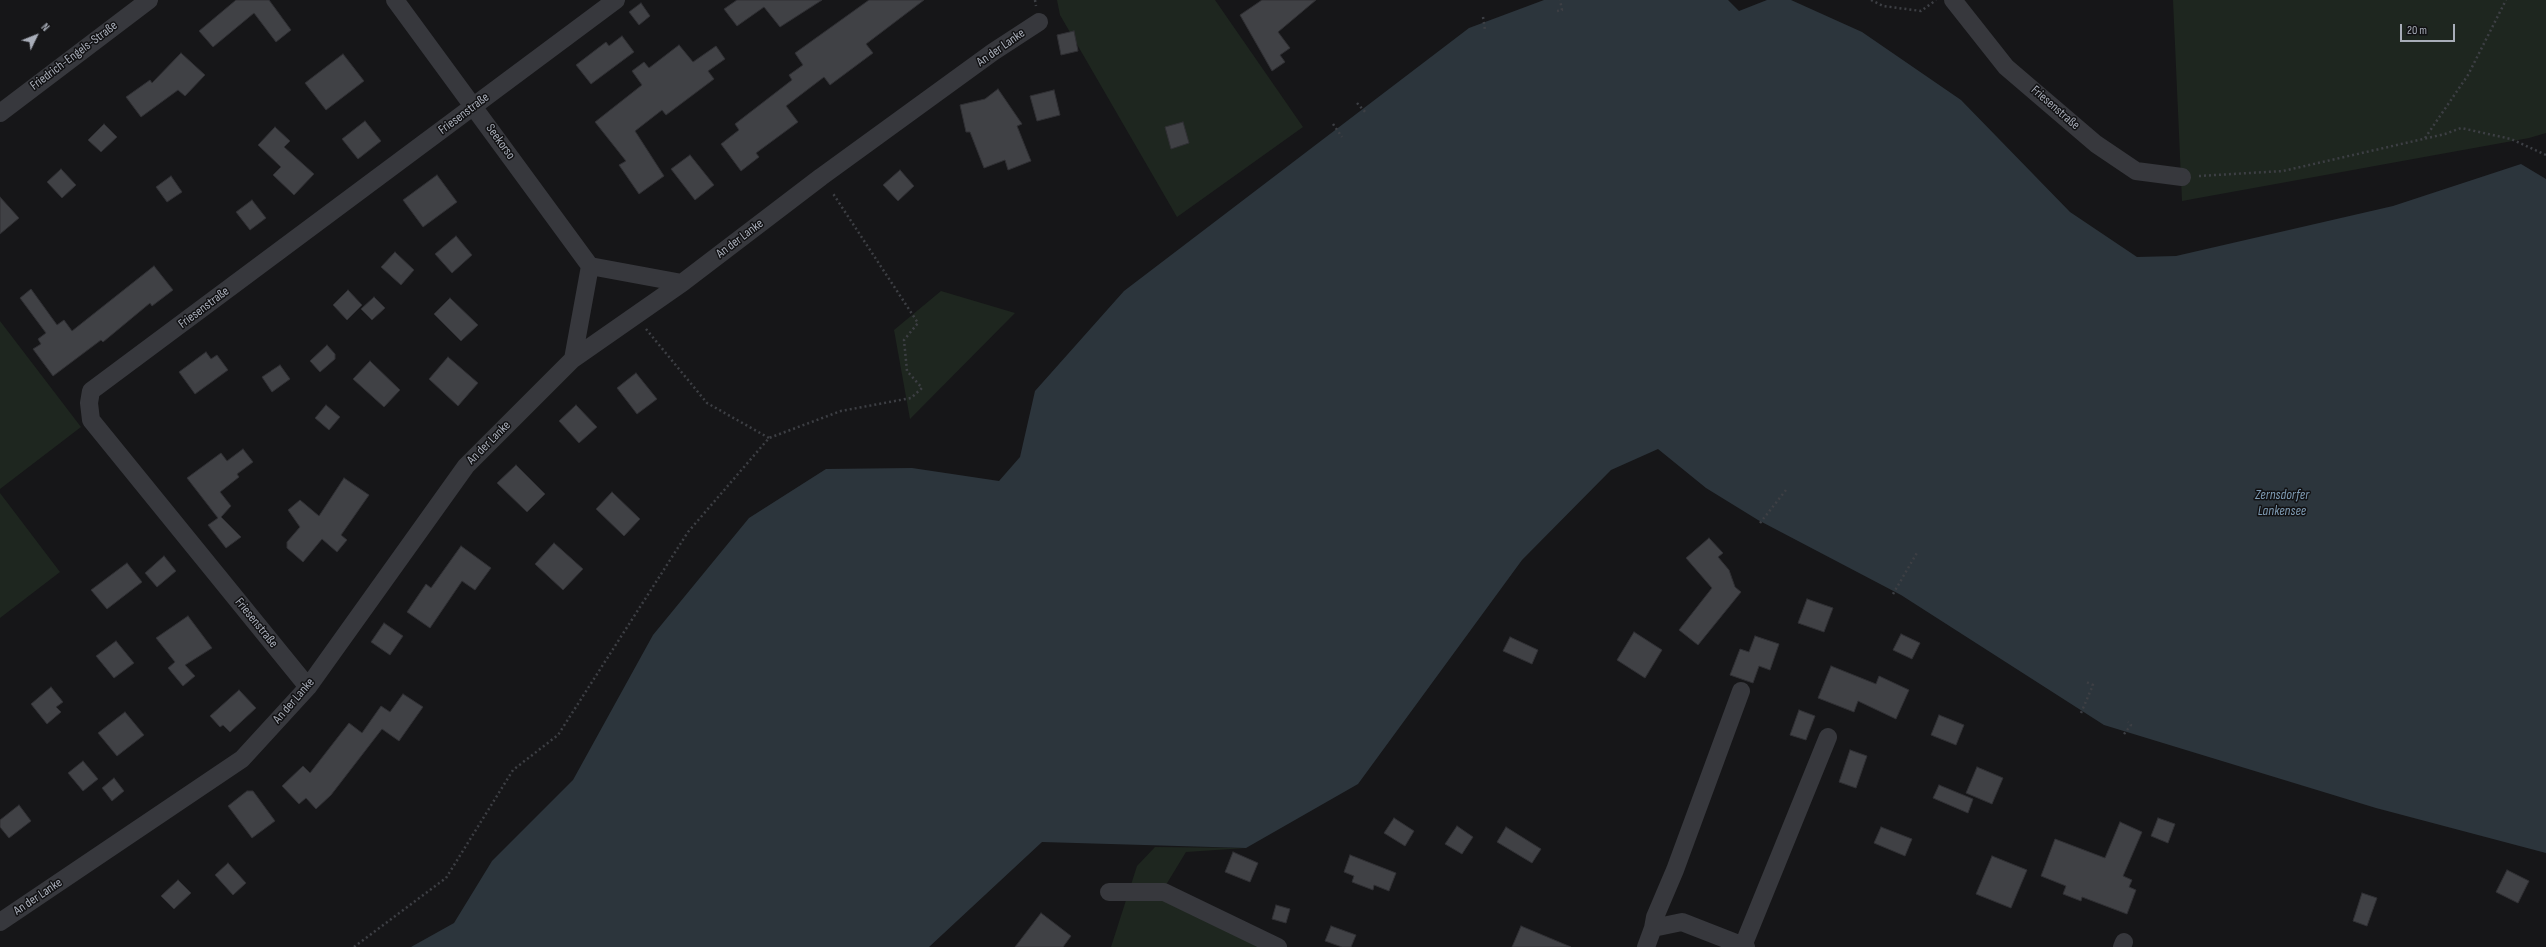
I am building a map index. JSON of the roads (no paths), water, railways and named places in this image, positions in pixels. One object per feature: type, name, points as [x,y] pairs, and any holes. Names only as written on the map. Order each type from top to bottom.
[{"type":"street","name":"Friedrich-Engels-Straße","points":[[0,113],[149,0]]},
{"type":"street","name":"Seekorso","points":[[395,0],[590,266]]},
{"type":"street","name":"Friesenstraße","points":[[308,687],[91,420],[89,403],[91,391],[616,0]]},
{"type":"street","name":"Friesenstraße","points":[[1953,0],[2006,67],[2096,144],[2136,171],[2182,176]]},
{"type":"street","name":"An der Lanke","points":[[0,922],[242,759],[308,687],[466,466],[573,359],[682,283],[820,177],[993,52],[1039,22]]},
{"type":"street","points":[[573,359],[590,266],[682,283]]},
{"type":"street","points":[[1646,947],[1654,928],[1655,917],[1675,870],[1741,691]]},
{"type":"street","points":[[1654,928],[1682,922],[1744,946],[1828,737]]},
{"type":"street","points":[[1109,892],[1164,892],[1278,947]]},
{"type":"water","name":"Zernsdorfer Lankensee","points":[[1544,0],[1728,0],[1739,11],[1767,0],[1791,0],[1862,32],[1961,100],[2070,212],[2137,257],[2176,256],[2393,206],[2521,164],[2546,179],[2546,853],[2376,808],[2104,725],[1901,595],[1758,520],[1706,488],[1658,449],[1611,470],[1522,560],[1358,784],[1246,848],[1042,842],[929,947],[411,947],[454,923],[492,861],[573,780],[653,635],[749,518],[826,469],[912,468],[999,481],[1020,457],[1035,391],[1124,291],[1469,28]]}]
